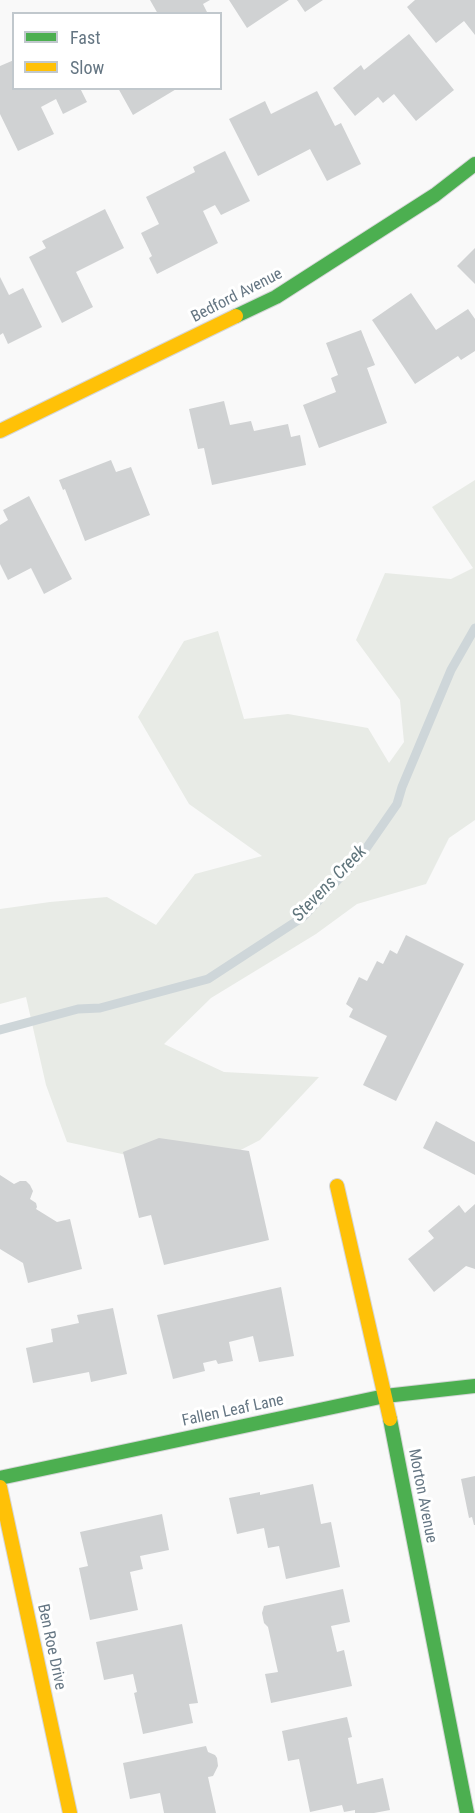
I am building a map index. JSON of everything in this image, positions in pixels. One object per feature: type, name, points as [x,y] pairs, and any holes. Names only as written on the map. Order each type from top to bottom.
[{"type":"street","name":"Bedford Avenue","points":[[0,431],[276,297],[435,195],[475,164]]},
{"type":"street","name":"Morton Avenue","points":[[337,1186],[385,1396],[467,1813]]},
{"type":"street","name":"Fallen Leaf Lane","points":[[0,1478],[385,1396],[475,1386]]},
{"type":"street","name":"Ben Roe Drive","points":[[0,1487],[70,1813]]},
{"type":"shaded area","points":[[475,480],[475,820],[449,838],[426,884],[357,904],[316,934],[211,998],[164,1044],[224,1072],[319,1077],[260,1140],[200,1171],[67,1142],[46,1085],[26,997],[0,1004],[0,909],[107,897],[156,925],[195,874],[262,856],[189,804],[138,717],[184,641],[218,631],[244,719],[288,714],[368,728],[389,763],[404,742],[400,700],[356,640],[385,573],[451,579],[473,568],[432,507]]},
{"type":"building","points":[[150,0],[210,0],[203,4],[207,12],[157,12]]},
{"type":"building","points":[[229,0],[289,0],[247,28]]},
{"type":"building","points":[[297,0],[323,0],[305,12]]},
{"type":"building","points":[[415,0],[475,0],[475,35],[464,21],[436,43],[407,7]]},
{"type":"building","points":[[409,34],[454,90],[416,121],[394,94],[383,103],[378,97],[355,116],[333,88],[361,65],[364,70]]},
{"type":"building","points":[[12,61],[12,90],[81,90],[87,102],[63,114],[56,99],[41,107],[54,134],[18,151],[0,114],[0,66]]},
{"type":"building","points":[[119,90],[175,90],[133,115]]},
{"type":"building","points":[[317,91],[335,126],[341,123],[361,164],[327,181],[310,149],[258,176],[229,119],[265,101],[271,114]]},
{"type":"building","points":[[225,151],[250,201],[221,215],[215,205],[203,211],[218,243],[157,274],[149,258],[152,256],[141,233],[159,224],[146,197],[195,172],[193,167]]},
{"type":"building","points":[[105,209],[124,248],[76,272],[93,307],[62,323],[29,257],[46,248],[42,241]]},
{"type":"building","points":[[475,248],[475,284],[457,266]]},
{"type":"building","points":[[0,277],[9,295],[23,288],[42,327],[8,344],[3,333],[0,335]]},
{"type":"building","points":[[411,293],[436,330],[468,309],[475,319],[475,351],[461,360],[458,356],[415,384],[372,320]]},
{"type":"building","points":[[361,330],[375,365],[367,368],[387,423],[319,448],[303,405],[336,392],[331,378],[338,375],[326,343]]},
{"type":"building","points":[[224,401],[230,425],[251,421],[254,431],[288,424],[291,437],[300,435],[306,465],[212,485],[204,448],[198,449],[189,409]]},
{"type":"building","points":[[111,460],[116,472],[131,467],[150,515],[85,541],[65,489],[63,490],[59,480]]},
{"type":"building","points":[[29,496],[72,579],[44,594],[31,568],[8,580],[0,564],[0,525],[8,520],[3,510]]},
{"type":"building","points":[[406,935],[464,964],[396,1101],[363,1085],[387,1036],[349,1017],[353,1009],[346,1004],[359,977],[367,981],[377,961],[383,964],[390,950],[397,954]]},
{"type":"building","points":[[436,1121],[475,1142],[475,1175],[423,1148]]},
{"type":"building","points":[[159,1138],[249,1151],[269,1240],[164,1265],[151,1215],[139,1218],[123,1152]]},
{"type":"building","points":[[0,1175],[14,1184],[26,1181],[33,1191],[30,1199],[36,1203],[36,1209],[57,1222],[70,1219],[82,1269],[28,1283],[23,1263],[0,1249]]},
{"type":"building","points":[[475,1204],[475,1269],[466,1266],[434,1292],[408,1259],[434,1238],[428,1231],[459,1205],[465,1213]]},
{"type":"building","points":[[281,1287],[294,1356],[259,1362],[253,1336],[229,1342],[233,1361],[218,1364],[216,1360],[203,1363],[205,1371],[173,1379],[157,1315]]},
{"type":"building","points":[[113,1308],[127,1374],[91,1382],[89,1372],[33,1383],[26,1348],[53,1342],[51,1329],[79,1323],[77,1315]]},
{"type":"building","points":[[475,1476],[474,1525],[472,1517],[469,1518],[461,1479]]},
{"type":"building","points":[[313,1484],[321,1524],[331,1522],[340,1567],[286,1579],[279,1546],[268,1548],[264,1528],[237,1534],[229,1498],[260,1492],[260,1495]]},
{"type":"building","points":[[162,1514],[169,1550],[140,1556],[143,1569],[130,1572],[138,1610],[90,1620],[79,1568],[88,1566],[80,1532]]},
{"type":"building","points":[[343,1589],[350,1622],[331,1626],[337,1652],[344,1650],[352,1686],[271,1703],[265,1674],[278,1672],[268,1627],[264,1623],[262,1613],[264,1606]]},
{"type":"building","points":[[182,1624],[198,1703],[189,1704],[193,1723],[143,1734],[134,1693],[137,1692],[133,1674],[104,1680],[96,1642]]},
{"type":"building","points":[[347,1717],[352,1737],[348,1738],[357,1784],[383,1778],[390,1810],[374,1813],[355,1813],[355,1810],[344,1812],[342,1805],[310,1812],[299,1759],[288,1761],[282,1731]]},
{"type":"building","points":[[206,1746],[208,1752],[217,1758],[218,1766],[213,1776],[208,1777],[216,1813],[164,1813],[160,1793],[130,1799],[123,1763]]},
{"type":"waterway","name":"Stevens Creek","points":[[0,1030],[78,1009],[100,1008],[208,979],[303,917],[363,853],[397,804],[451,670],[475,628]]},
{"type":"traffic: fast","points":[[236,316],[276,297],[435,195],[475,164]]},
{"type":"traffic: fast","points":[[0,1478],[385,1396],[475,1386]]},
{"type":"traffic: fast","points":[[390,1419],[467,1813]]},
{"type":"traffic: slow","points":[[0,431],[236,316]]},
{"type":"traffic: slow","points":[[337,1186],[390,1419]]},
{"type":"traffic: slow","points":[[0,1487],[70,1813]]}]
